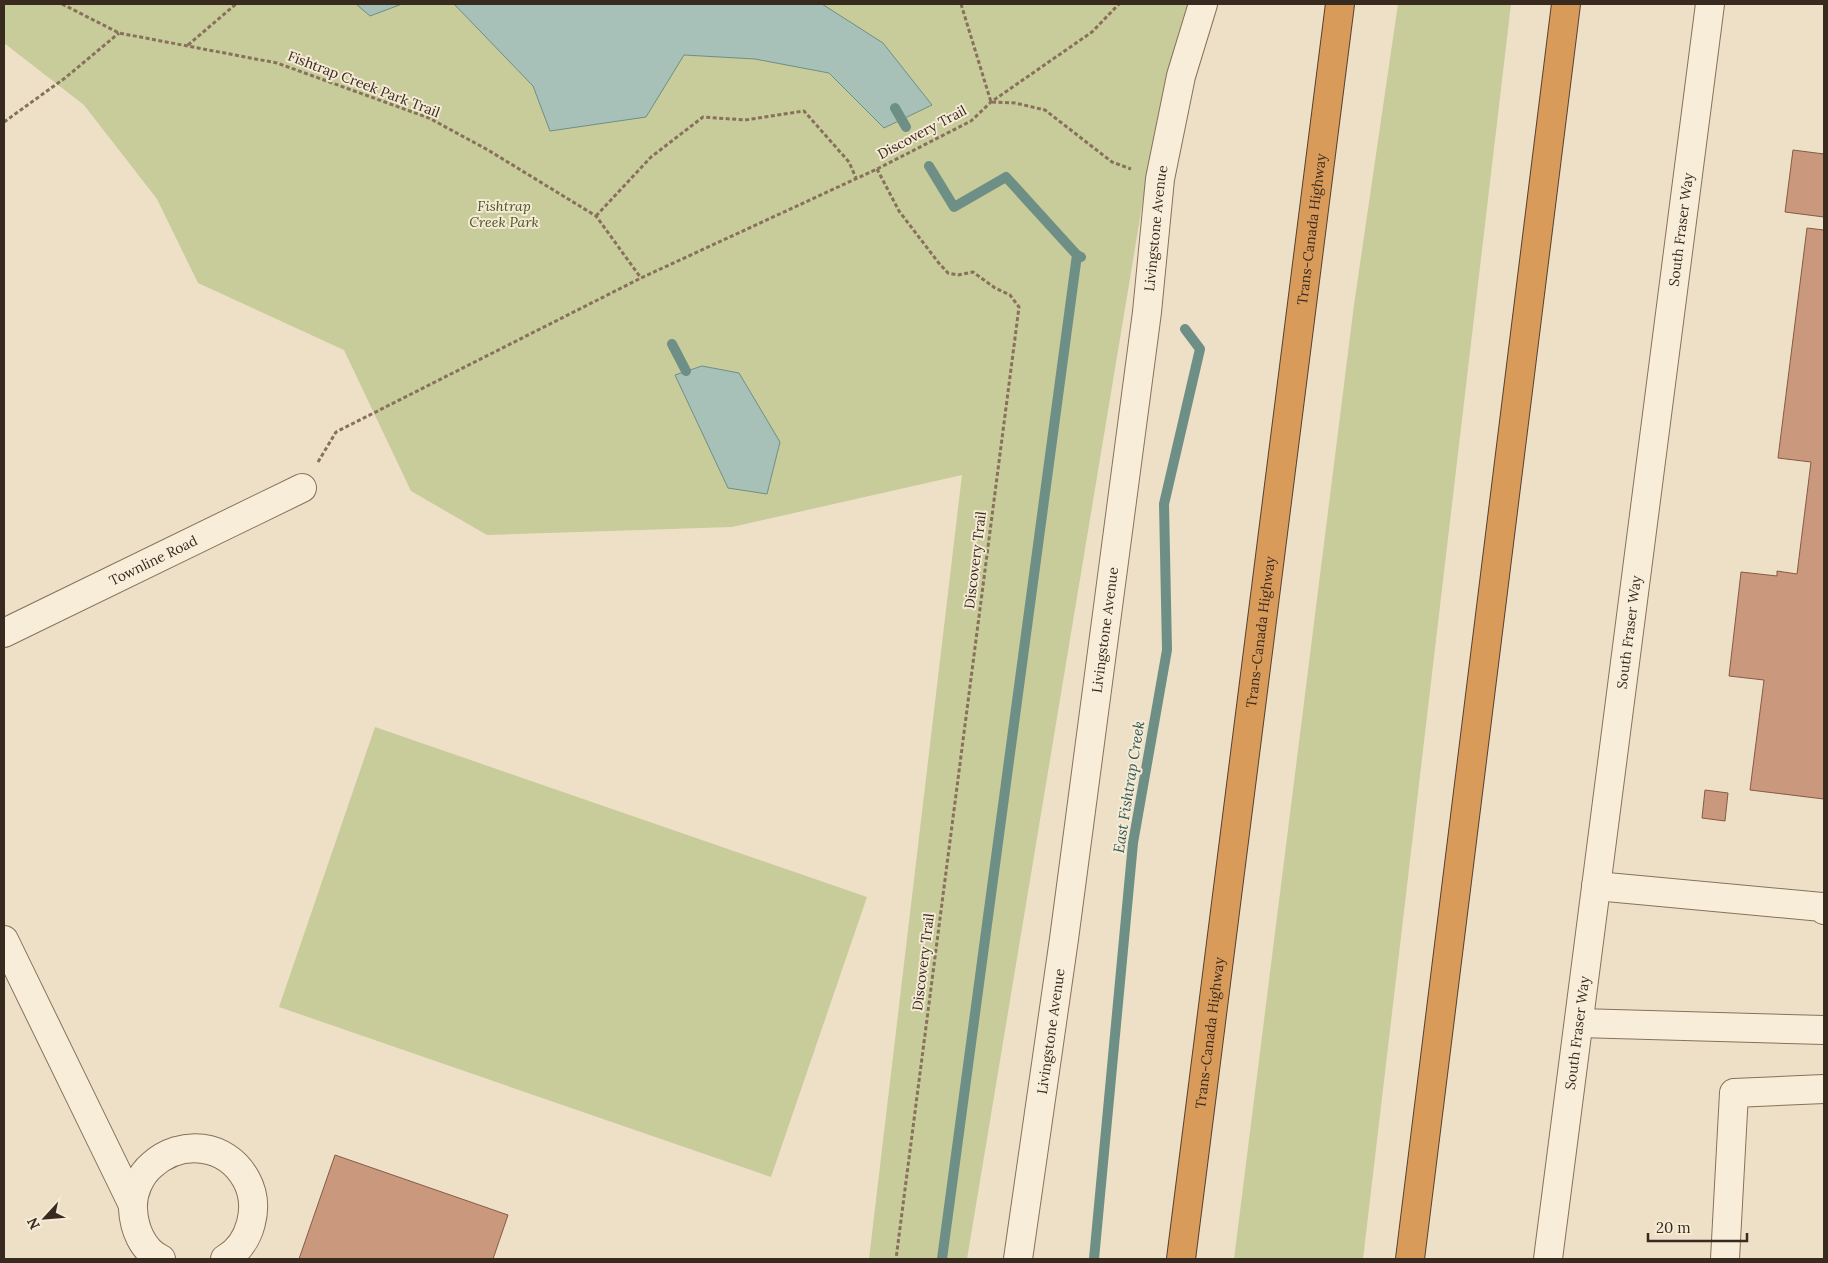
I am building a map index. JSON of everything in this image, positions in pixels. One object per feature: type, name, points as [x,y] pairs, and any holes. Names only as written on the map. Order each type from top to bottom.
[{"type":"highway","name":"Trans-Canada Highway","points":[[1182,1259],[1340,4]]},
{"type":"highway","points":[[1410,1259],[1566,4]]},
{"type":"street","name":"Livingstone Avenue","points":[[1018,1259],[1065,929],[1145,321],[1160,179],[1181,76],[1203,4]]},
{"type":"street","points":[[1562,35],[1580,4]]},
{"type":"street","name":"South Fraser Way","points":[[1548,1259],[1710,4]]},
{"type":"street","name":"Townline Road","points":[[4,633],[302,488]]},
{"type":"street","points":[[1596,886],[1822,907],[1824,910]]},
{"type":"street","points":[[4,940],[132,1202],[134,1223],[142,1242],[156,1257],[161,1259]]},
{"type":"street","points":[[1579,1023],[1824,1030]]},
{"type":"street","points":[[1725,1259],[1734,1093],[1824,1090]]},
{"type":"street","points":[[132,1202],[137,1184],[146,1169],[161,1157],[178,1149],[196,1148],[216,1152],[234,1164],[246,1180],[253,1199],[252,1220],[245,1239],[232,1254],[224,1259]]},
{"type":"path","name":"Fishtrap Creek Park Trail","points":[[62,4],[119,33],[277,63],[429,118],[488,150],[596,216],[641,278]]},
{"type":"path","points":[[188,46],[236,4]]},
{"type":"path","points":[[961,4],[992,102],[1015,103],[1045,110],[1112,162],[1160,179]]},
{"type":"path","name":"Discovery Trail","points":[[896,1259],[1019,307],[1010,295],[995,288],[973,272],[958,276],[948,273],[899,211],[877,169],[971,121],[992,102],[1092,32],[1119,4]]},
{"type":"path","points":[[4,122],[65,78],[119,33]]},
{"type":"path","points":[[596,216],[651,157],[703,117],[745,120],[804,112],[849,162],[856,178]]},
{"type":"path","points":[[302,488],[336,432],[641,278],[877,169]]},
{"type":"green space","name":"Fishtrap Creek Park","points":[[4,4],[1194,4],[1172,72],[1152,146],[967,1259],[869,1259],[962,475],[732,527],[487,535],[411,491],[344,350],[198,283],[157,199],[84,105],[4,43]]},
{"type":"green space","points":[[1398,4],[1511,4],[1363,1259],[1234,1259],[1354,305]]},
{"type":"green space","points":[[375,727],[867,897],[771,1177],[279,1007]]},
{"type":"water","points":[[356,4],[402,4],[370,16]]},
{"type":"water","points":[[454,4],[822,4],[883,43],[932,105],[884,128],[829,73],[755,59],[684,55],[646,117],[550,131],[533,86]]},
{"type":"water","points":[[702,366],[739,373],[780,442],[767,494],[728,488],[675,375]]},
{"type":"building","points":[[1793,150],[1824,154],[1824,217],[1785,212]]},
{"type":"building","points":[[1807,228],[1824,230],[1824,799],[1750,790],[1764,680],[1729,676],[1741,572],[1777,576],[1777,571],[1797,574],[1811,462],[1778,458]]},
{"type":"building","points":[[1705,790],[1728,793],[1725,821],[1702,818]]},
{"type":"building","points":[[335,1155],[508,1215],[493,1259],[299,1259]]},
{"type":"waterway","name":"East Fishtrap Creek","points":[[895,108],[906,127]]},
{"type":"waterway","name":"East Fishtrap Creek","points":[[929,166],[954,207],[1006,177],[1077,255],[1081,257]]},
{"type":"waterway","points":[[942,1259],[1077,255]]},
{"type":"waterway","name":"East Fishtrap Creek","points":[[1094,1259],[1133,843],[1167,650],[1164,504],[1200,349],[1185,329]]},
{"type":"waterway","points":[[672,344],[686,371]]}]
